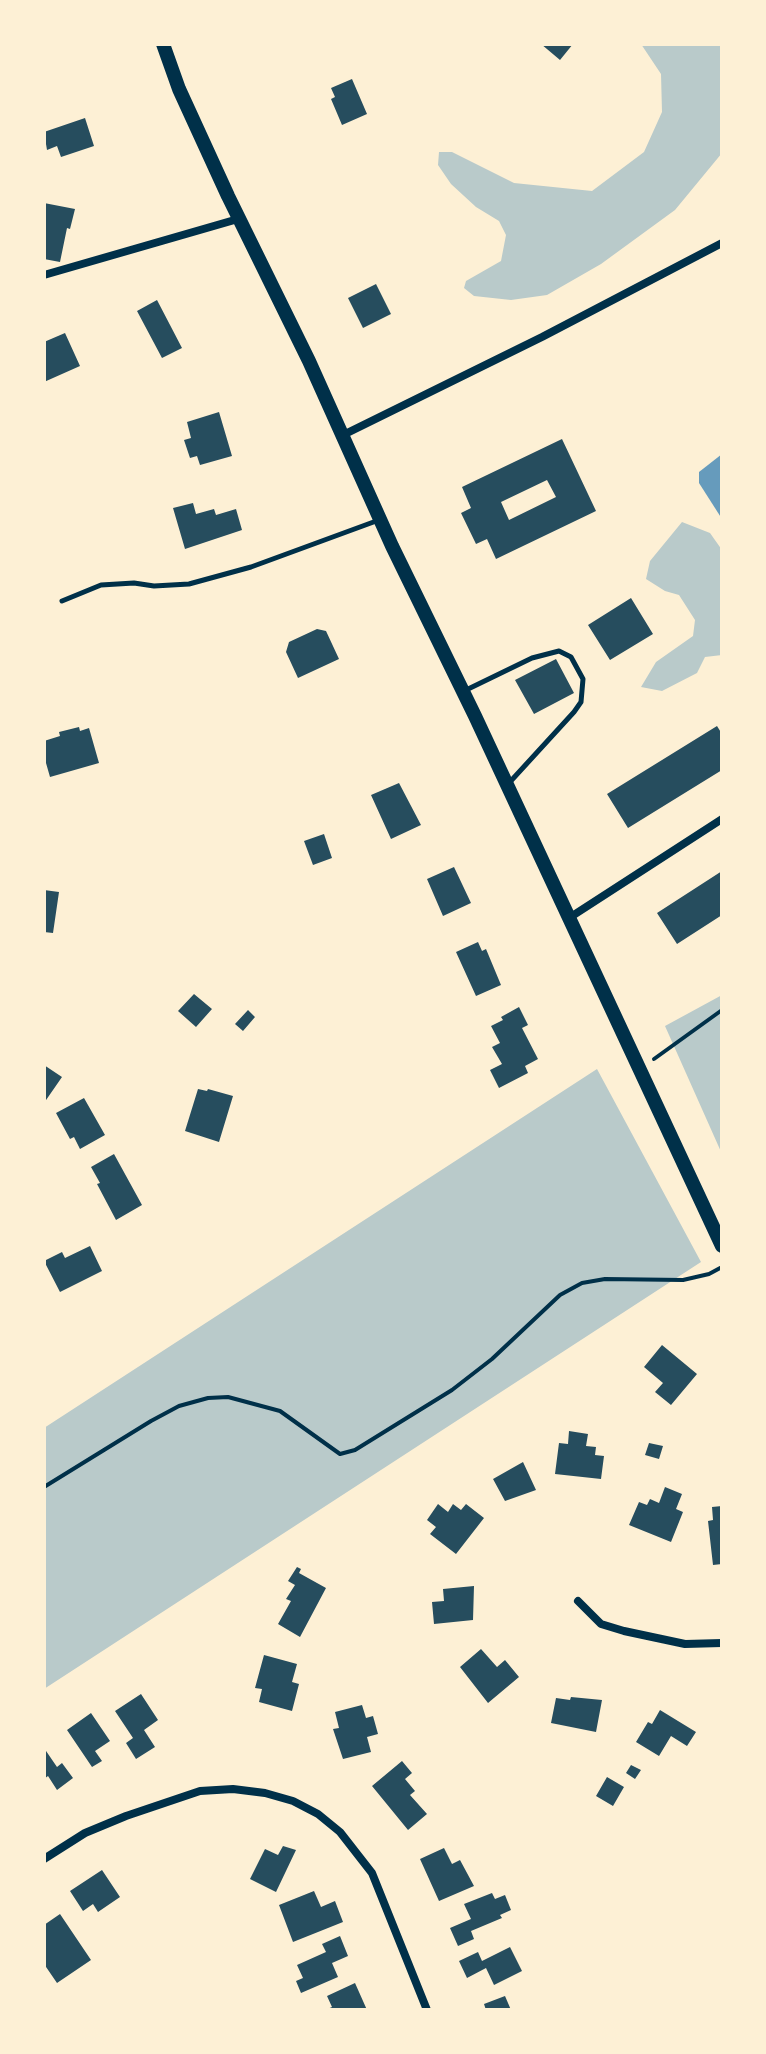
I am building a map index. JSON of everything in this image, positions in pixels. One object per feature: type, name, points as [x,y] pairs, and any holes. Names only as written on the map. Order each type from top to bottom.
[{"type":"main road","points":[[163,44],[179,89],[238,219],[309,361],[380,520],[722,1246]]},
{"type":"street","points":[[44,275],[238,219]]},
{"type":"street","points":[[343,435],[542,337],[722,243]]},
{"type":"street","points":[[569,918],[722,819]]},
{"type":"street","points":[[578,1601],[601,1624],[651,1639],[685,1644],[722,1643]]},
{"type":"street","points":[[44,1859],[85,1833],[200,1791],[233,1789],[293,1801],[318,1814],[340,1832],[372,1873],[427,2010]]},
{"type":"lane","points":[[62,601],[101,585],[189,584],[251,567],[380,520]]},
{"type":"lane","points":[[463,692],[532,658],[559,651],[571,657],[583,679],[581,702],[574,712],[507,785]]},
{"type":"path","points":[[640,1071],[722,1010]]},
{"type":"path","points":[[44,1487],[151,1421],[179,1406],[208,1398],[228,1397],[280,1411],[340,1454],[355,1450],[452,1390],[492,1359],[560,1295],[582,1283],[605,1279],[683,1280],[709,1274],[722,1267]]},
{"type":"shaded area","points":[[641,44],[722,44],[722,153],[675,210],[601,264],[547,295],[511,300],[474,296],[464,288],[466,281],[501,261],[506,235],[499,221],[476,207],[451,184],[438,165],[439,152],[452,152],[514,183],[592,191],[644,152],[662,112],[661,74]]},
{"type":"shaded area","points":[[682,522],[710,533],[722,550],[722,655],[705,657],[697,673],[662,691],[641,687],[656,662],[693,636],[695,620],[679,595],[665,591],[646,579],[650,561]]},
{"type":"shaded area","points":[[722,995],[722,1154],[665,1026]]},
{"type":"shaded area","points":[[597,1069],[701,1262],[44,1689],[44,1428]]},
{"type":"water","points":[[722,454],[722,519],[699,483],[699,472]]},
{"type":"building","points":[[541,44],[573,44],[560,60]]},
{"type":"building","points":[[352,79],[367,114],[342,125],[331,99],[335,97],[331,88]]},
{"type":"building","points":[[85,118],[94,146],[61,157],[57,146],[47,150],[44,132]]},
{"type":"building","points":[[44,203],[75,209],[70,229],[67,228],[60,262],[44,259]]},
{"type":"building","points":[[376,284],[391,314],[363,328],[348,298]]},
{"type":"building","points":[[157,300],[182,348],[162,358],[137,311]]},
{"type":"building","points":[[65,333],[80,366],[44,382],[44,342]]},
{"type":"building","points":[[219,412],[232,456],[200,465],[197,456],[190,458],[184,440],[191,438],[187,422]]},
{"type":"building","points":[[562,439],[596,511],[496,559],[487,539],[476,544],[461,513],[471,508],[462,487]],"holes":[[[547,480],[556,497],[509,520],[501,502]]]},
{"type":"building","points":[[193,503],[196,514],[214,509],[216,515],[236,509],[242,530],[185,549],[173,508]]},
{"type":"building","points":[[631,598],[653,634],[610,660],[588,625]]},
{"type":"building","points":[[317,629],[326,631],[339,659],[298,678],[286,652],[289,642]]},
{"type":"building","points":[[556,659],[574,693],[534,714],[515,680]]},
{"type":"building","points":[[717,726],[722,734],[722,770],[628,828],[607,794]]},
{"type":"building","points":[[79,727],[80,731],[89,728],[99,763],[50,777],[44,756],[44,741],[60,736],[59,732]]},
{"type":"building","points":[[399,783],[421,825],[391,839],[371,795]]},
{"type":"building","points":[[324,834],[332,858],[313,865],[304,841]]},
{"type":"building","points":[[454,867],[471,903],[443,916],[427,879]]},
{"type":"building","points":[[722,871],[722,915],[677,944],[657,913]]},
{"type":"building","points":[[44,890],[59,892],[53,933],[44,932]]},
{"type":"building","points":[[478,942],[482,951],[486,949],[501,985],[476,996],[456,952]]},
{"type":"building","points":[[194,994],[212,1009],[196,1027],[178,1011]]},
{"type":"building","points":[[519,1007],[528,1025],[522,1028],[538,1059],[525,1066],[528,1073],[499,1088],[490,1070],[502,1064],[492,1047],[500,1043],[491,1026]]},
{"type":"building","points":[[248,1010],[255,1017],[243,1031],[235,1024]]},
{"type":"building","points":[[44,1065],[62,1077],[44,1103]]},
{"type":"building","points":[[198,1089],[233,1096],[219,1142],[185,1131]]},
{"type":"building","points":[[84,1098],[105,1135],[80,1149],[74,1137],[70,1139],[56,1113]]},
{"type":"building","points":[[114,1154],[142,1205],[116,1220],[91,1167]]},
{"type":"building","points":[[90,1246],[102,1271],[60,1292],[44,1261],[62,1252],[65,1258]]},
{"type":"building","points":[[662,1345],[697,1374],[671,1405],[655,1392],[663,1383],[644,1367]]},
{"type":"building","points":[[569,1431],[588,1434],[586,1446],[596,1447],[595,1455],[604,1456],[601,1479],[555,1474],[559,1443],[568,1444]]},
{"type":"building","points":[[649,1443],[663,1446],[659,1459],[645,1455]]},
{"type":"building","points":[[523,1462],[536,1490],[505,1501],[493,1479]]},
{"type":"building","points":[[665,1487],[682,1494],[676,1509],[683,1512],[671,1542],[629,1525],[639,1502],[647,1505],[650,1499],[659,1503]]},
{"type":"building","points":[[438,1504],[448,1512],[453,1504],[461,1510],[466,1504],[484,1518],[456,1554],[430,1534],[436,1527],[427,1520]]},
{"type":"building","points":[[722,1506],[722,1564],[713,1565],[708,1521],[713,1520],[712,1507]]},
{"type":"building","points":[[297,1567],[301,1569],[299,1573],[326,1588],[300,1637],[278,1624],[291,1601],[286,1599],[295,1585],[288,1581]]},
{"type":"building","points":[[474,1586],[473,1620],[434,1624],[432,1602],[444,1601],[443,1589]]},
{"type":"building","points":[[481,1649],[497,1667],[505,1660],[519,1677],[488,1703],[460,1667]]},
{"type":"building","points":[[264,1655],[297,1664],[292,1682],[299,1684],[292,1711],[259,1702],[262,1689],[255,1688]]},
{"type":"building","points":[[141,1694],[158,1720],[144,1730],[155,1747],[136,1759],[126,1743],[133,1738],[115,1711]]},
{"type":"building","points":[[571,1697],[602,1700],[596,1732],[551,1723],[556,1698],[570,1700]]},
{"type":"building","points":[[362,1705],[366,1718],[373,1716],[378,1734],[367,1737],[371,1752],[343,1759],[333,1729],[339,1728],[335,1712]]},
{"type":"building","points":[[660,1710],[696,1732],[687,1746],[671,1736],[659,1756],[636,1742]]},
{"type":"building","points":[[91,1713],[110,1741],[95,1751],[102,1761],[92,1767],[67,1730]]},
{"type":"building","points":[[44,1748],[57,1767],[62,1763],[73,1778],[57,1790],[48,1776],[44,1779]]},
{"type":"building","points":[[402,1761],[412,1773],[405,1779],[415,1791],[410,1795],[427,1814],[408,1830],[372,1786]]},
{"type":"building","points":[[631,1765],[641,1770],[635,1779],[626,1773]]},
{"type":"building","points":[[607,1777],[624,1787],[613,1806],[596,1796]]},
{"type":"building","points":[[283,1846],[296,1850],[276,1892],[250,1879],[265,1849],[278,1855]]},
{"type":"building","points":[[444,1848],[452,1864],[460,1860],[474,1886],[439,1901],[420,1859]]},
{"type":"building","points":[[102,1870],[120,1897],[98,1912],[93,1904],[83,1911],[70,1891]]},
{"type":"building","points":[[314,1891],[321,1907],[335,1901],[343,1922],[293,1942],[279,1905]]},
{"type":"building","points":[[492,1893],[495,1899],[505,1895],[511,1910],[500,1915],[502,1918],[471,1931],[474,1939],[458,1946],[450,1928],[471,1919],[464,1904]]},
{"type":"building","points":[[60,1914],[91,1960],[57,1983],[44,1964],[44,1925]]},
{"type":"building","points":[[340,1936],[348,1956],[332,1963],[338,1977],[301,1993],[296,1981],[303,1978],[297,1965],[326,1952],[322,1944]]},
{"type":"building","points":[[510,1947],[522,1971],[494,1985],[486,1968],[467,1978],[459,1961],[478,1952],[482,1961]]},
{"type":"building","points":[[355,1983],[367,2010],[325,2010],[332,2007],[327,1996]]},
{"type":"building","points":[[505,1996],[511,2010],[486,2010],[484,2004]]}]
